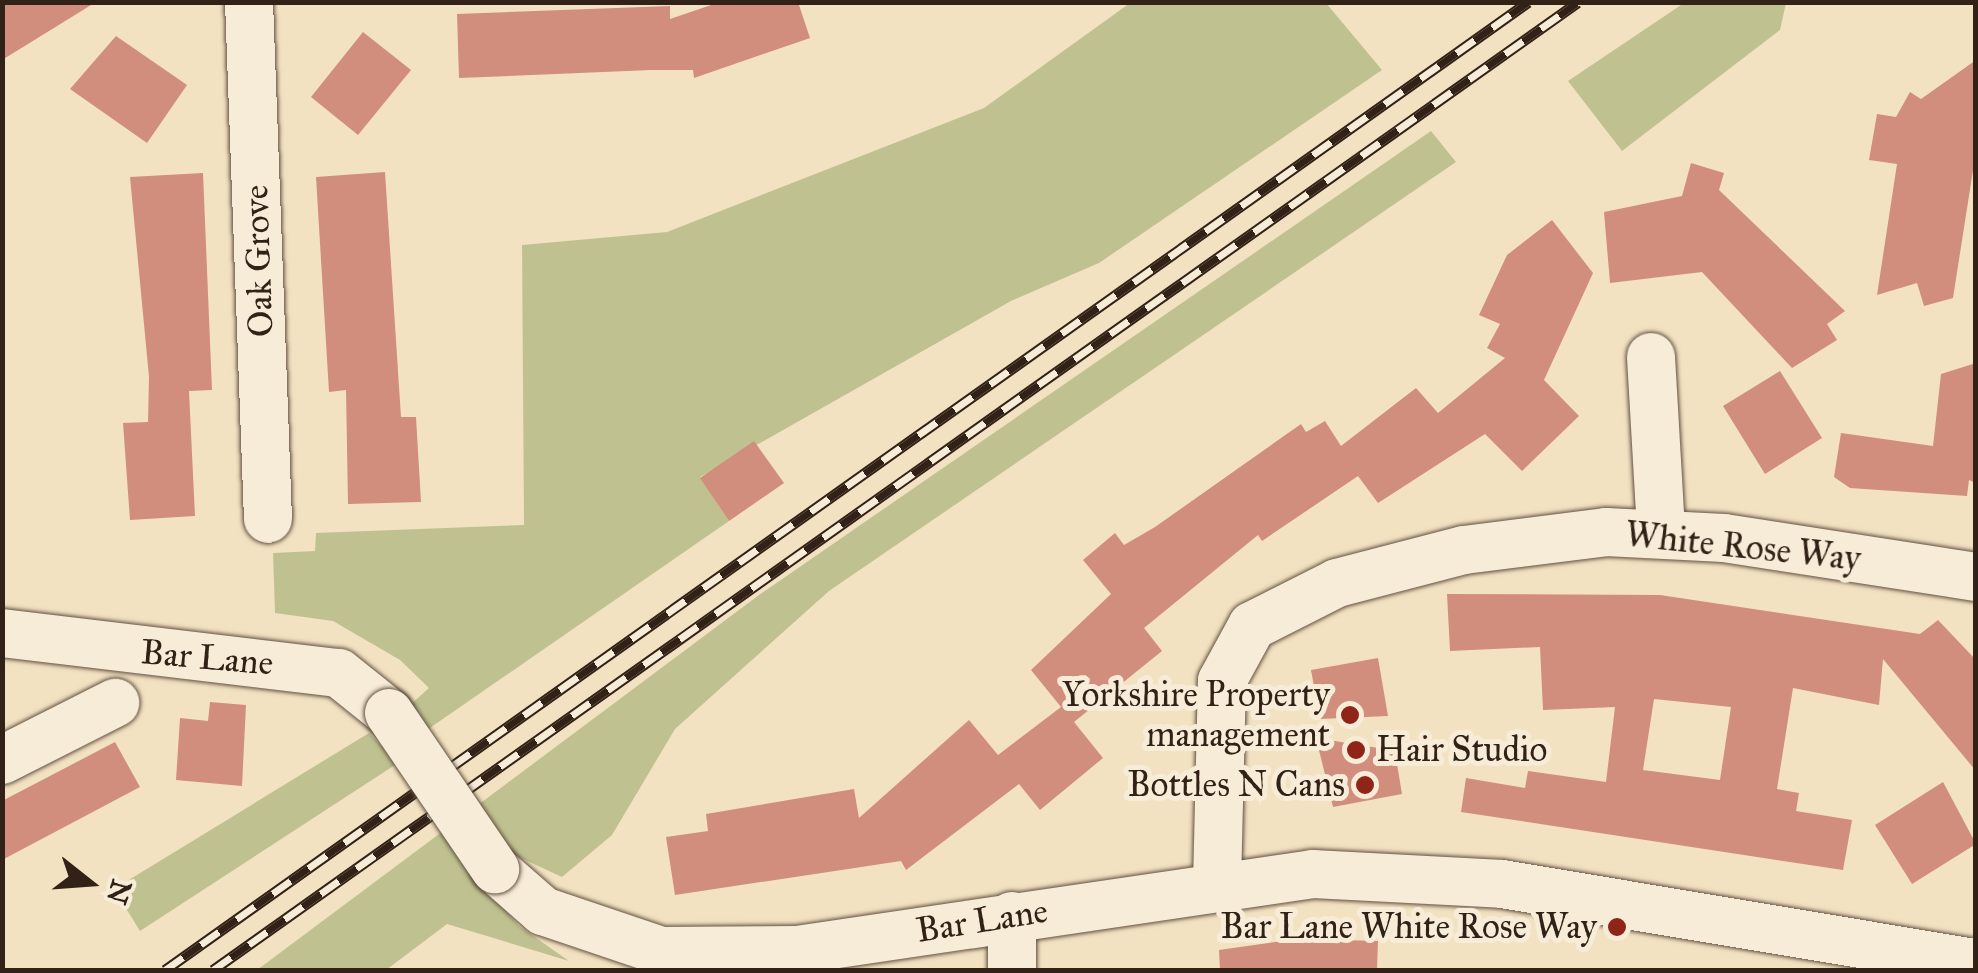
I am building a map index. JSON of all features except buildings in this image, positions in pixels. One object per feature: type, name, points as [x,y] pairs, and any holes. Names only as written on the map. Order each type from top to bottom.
[{"type":"street","name":"Oak Grove","points":[[249,2],[268,519]]},
{"type":"street","points":[[1651,357],[1661,533]]},
{"type":"street","name":"White Rose Way","points":[[1218,884],[1218,708],[1252,626],[1336,583],[1464,550],[1661,533],[1976,577]]},
{"type":"street","name":"Bar Lane","points":[[2,633],[104,650],[340,673],[388,713],[495,869],[543,912],[661,951],[797,950],[1218,884],[1314,874],[1502,884],[1976,963]]},
{"type":"street","points":[[2,760],[115,703]]},
{"type":"street","points":[[1012,916],[1012,970]]},
{"type":"green space","points":[[1130,3],[1326,3],[1382,70],[1099,263],[1011,301],[700,477],[729,521],[424,732],[409,706],[429,688],[400,660],[333,621],[275,613],[273,553],[315,551],[316,533],[524,525],[522,245],[667,232],[984,108]]},
{"type":"green space","points":[[1684,3],[1786,3],[1780,30],[1622,151],[1568,81]]},
{"type":"green space","points":[[1431,131],[1456,162],[829,591],[675,729],[612,835],[562,877],[510,853],[475,876],[519,926],[569,961],[447,924],[386,970],[257,970],[759,595]]},
{"type":"green space","points":[[369,733],[398,763],[140,931],[114,889]]},
{"type":"railway","points":[[165,970],[1528,2]]},
{"type":"railway","points":[[213,970],[1578,2]]},
{"type":"place","name":"Yorkshire Property management","points":[[1350,715]]},
{"type":"place","name":"Hair Studio","points":[[1356,750]]},
{"type":"place","name":"Bottles N Cans","points":[[1365,785]]},
{"type":"place","name":"Bar Lane White Rose Way","points":[[1617,927]]}]
